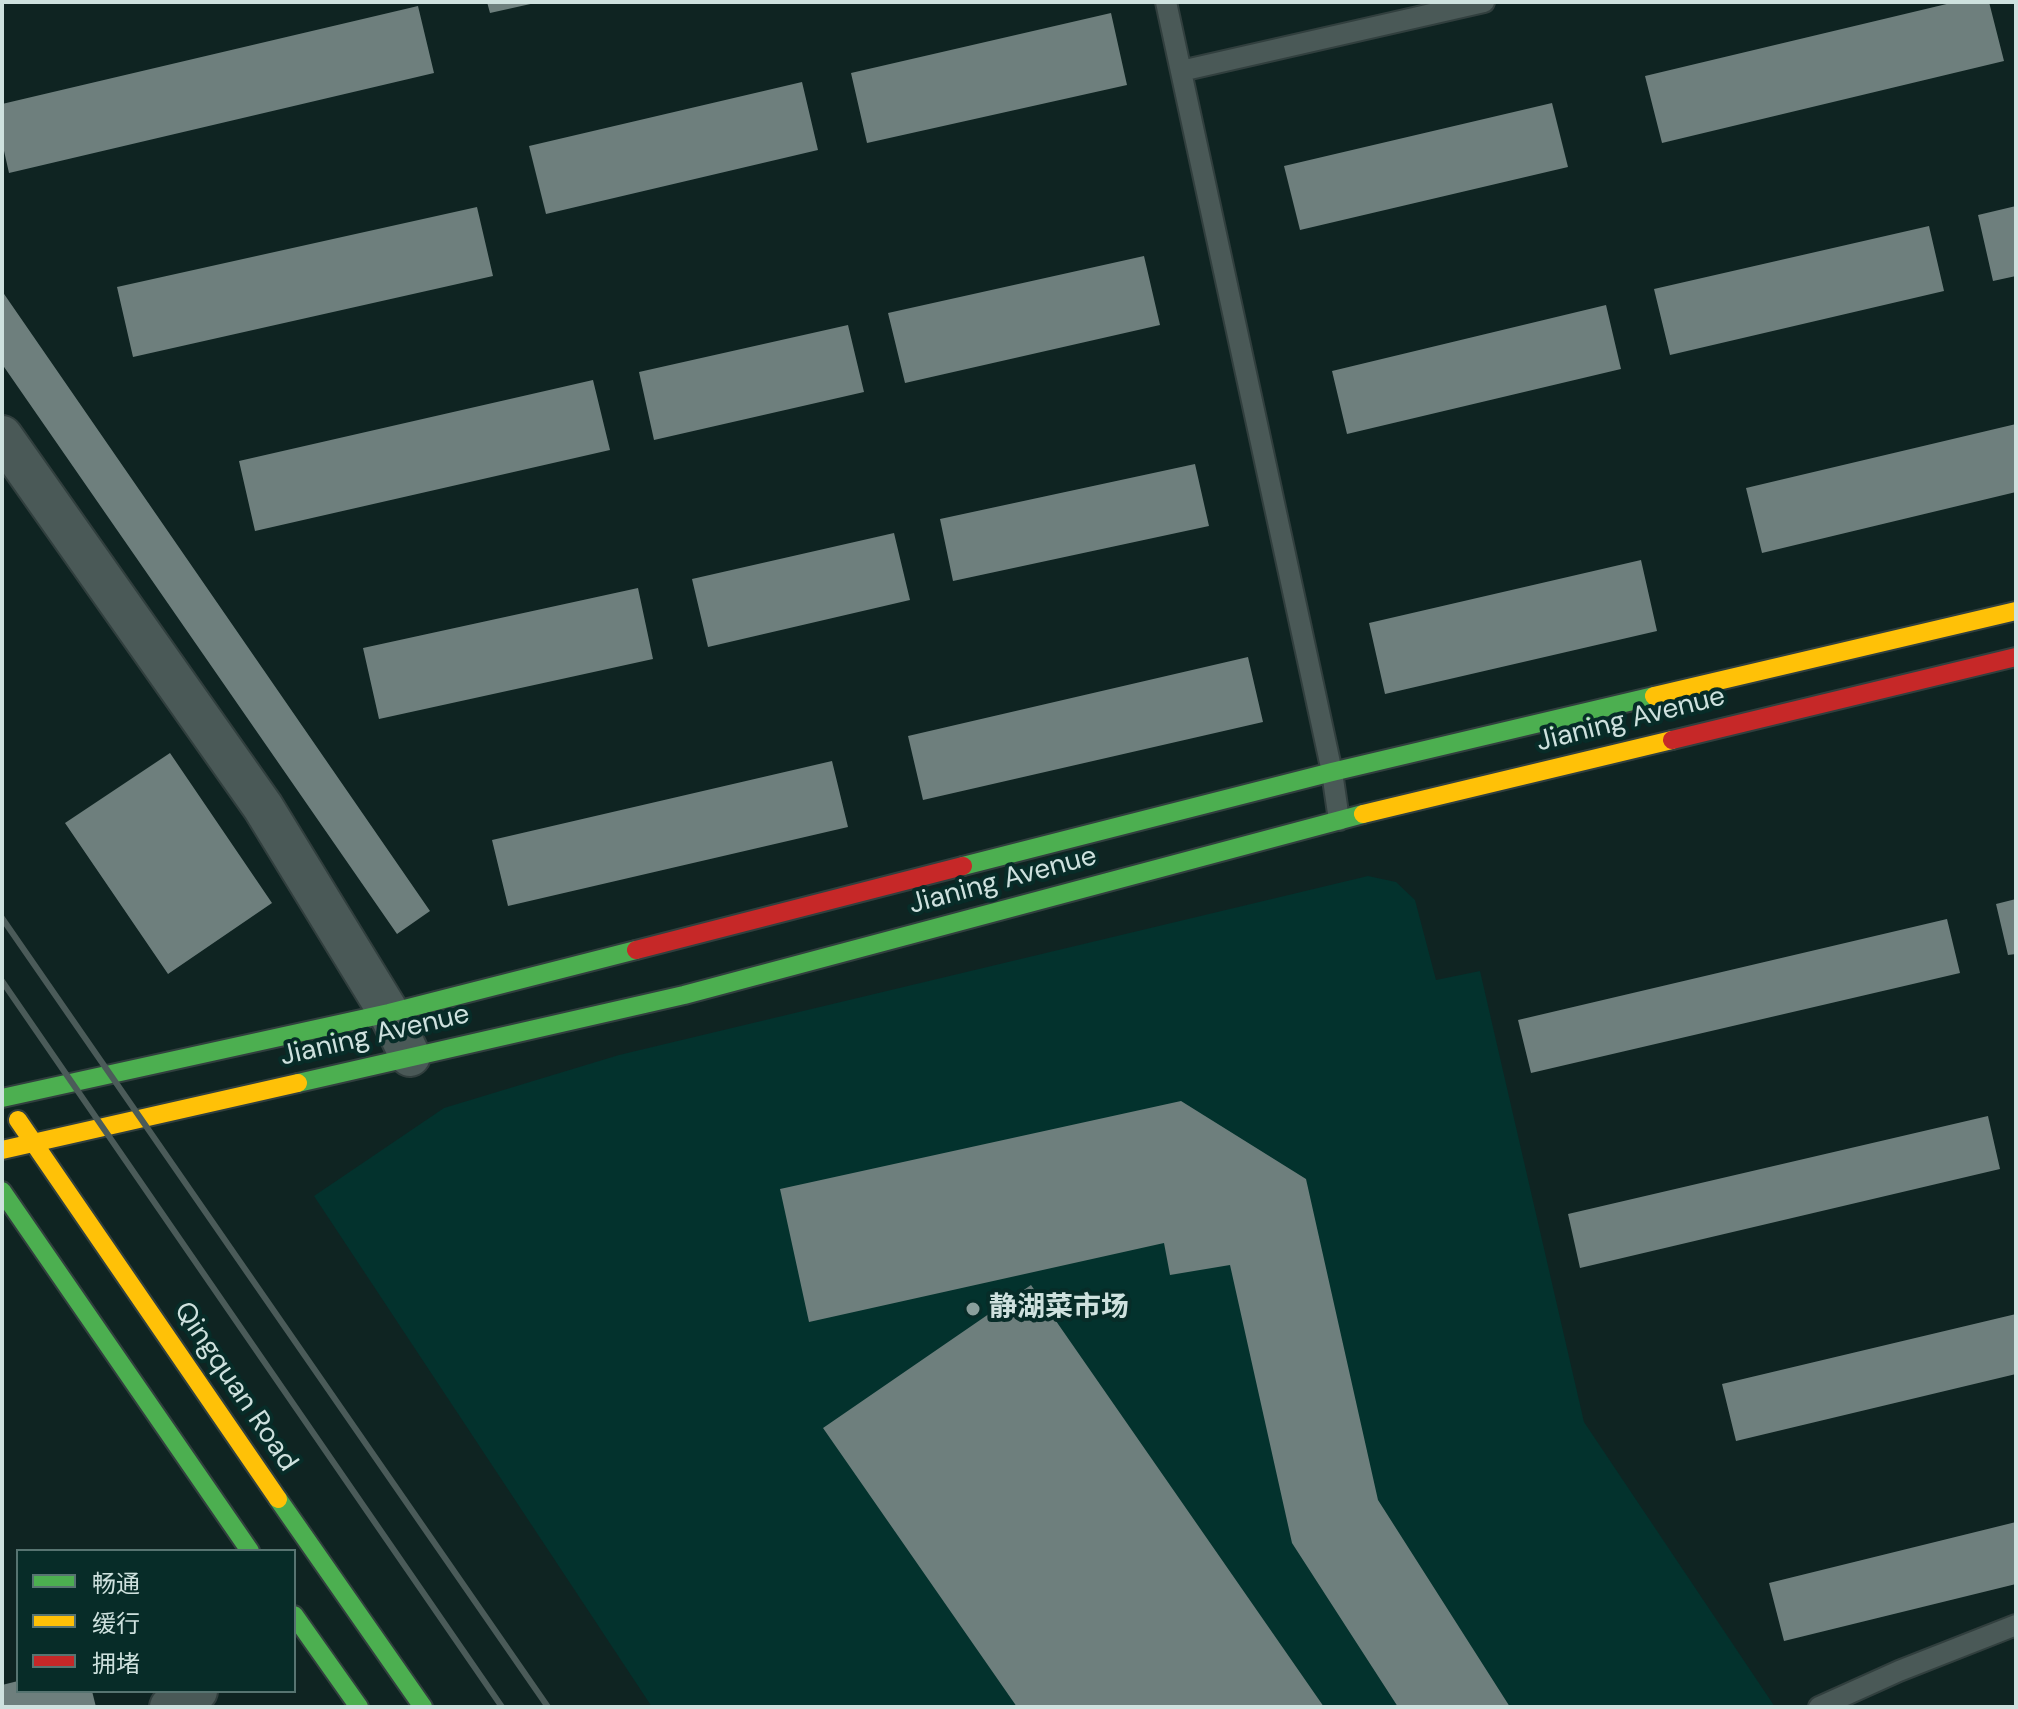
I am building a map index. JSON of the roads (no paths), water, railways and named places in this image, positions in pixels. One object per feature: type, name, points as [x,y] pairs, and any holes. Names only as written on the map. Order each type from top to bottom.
[{"type":"main road","name":"Jianing Avenue","points":[[2,1098],[389,1013],[1332,772],[2016,611]]},
{"type":"main road","name":"Jianing Avenue","points":[[2,1150],[684,995],[1339,820],[2016,657]]},
{"type":"main road","name":"Qingquan Road","points":[[2,1098],[423,1707]]},
{"type":"main road","points":[[2,1191],[249,1549]]},
{"type":"main road","points":[[297,1627],[359,1707]]},
{"type":"street","points":[[2,436],[263,807],[389,1013],[410,1056]]},
{"type":"street","points":[[297,1627],[350,1604]]},
{"type":"street","points":[[170,1707],[194,1693]]},
{"type":"lane","points":[[1166,2],[1332,772],[1339,820]]},
{"type":"lane","points":[[1181,71],[1484,2]]},
{"type":"lane","points":[[1819,1707],[1899,1671],[2016,1625]]},
{"type":"railway","points":[[2,918],[548,1707]]},
{"type":"railway","points":[[2,981],[502,1707]]},
{"type":"place","name":"静湖菜市场","points":[[973,1309]]}]
